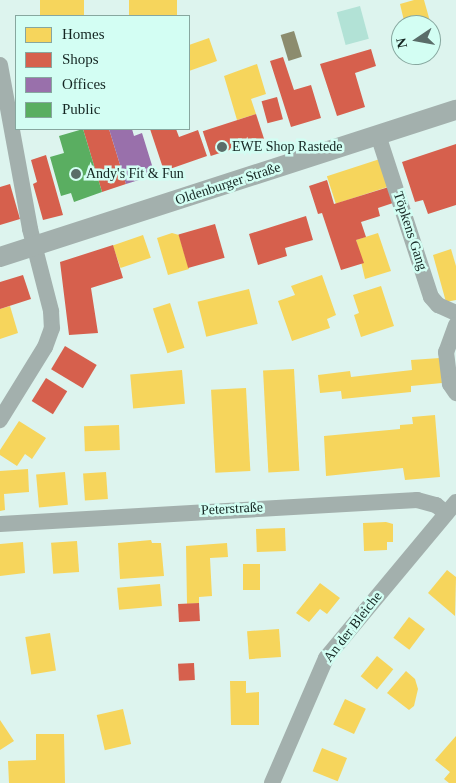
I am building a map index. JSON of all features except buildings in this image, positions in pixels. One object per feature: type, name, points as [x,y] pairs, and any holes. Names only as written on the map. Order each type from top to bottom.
[{"type":"street","points":[[0,65],[35,245],[51,312],[52,328],[45,347],[0,420]]},
{"type":"street","name":"Oldenburger Straße","points":[[0,257],[456,110]]},
{"type":"street","name":"Töpkens Gang","points":[[378,135],[431,297],[438,305],[456,313]]},
{"type":"street","points":[[456,325],[446,352],[450,384],[456,393]]},
{"type":"street","name":"Peterstraße","points":[[0,524],[417,500],[451,508]]},
{"type":"street","name":"An der Bleiche","points":[[272,783],[326,658],[451,508]]},
{"type":"green space","points":[[360,6],[369,39],[346,45],[337,12]]},
{"type":"place","name":"EWE Shop Rastede","points":[[222,147]]},
{"type":"place","name":"Andy's Fit & Fun","points":[[76,174]]}]
